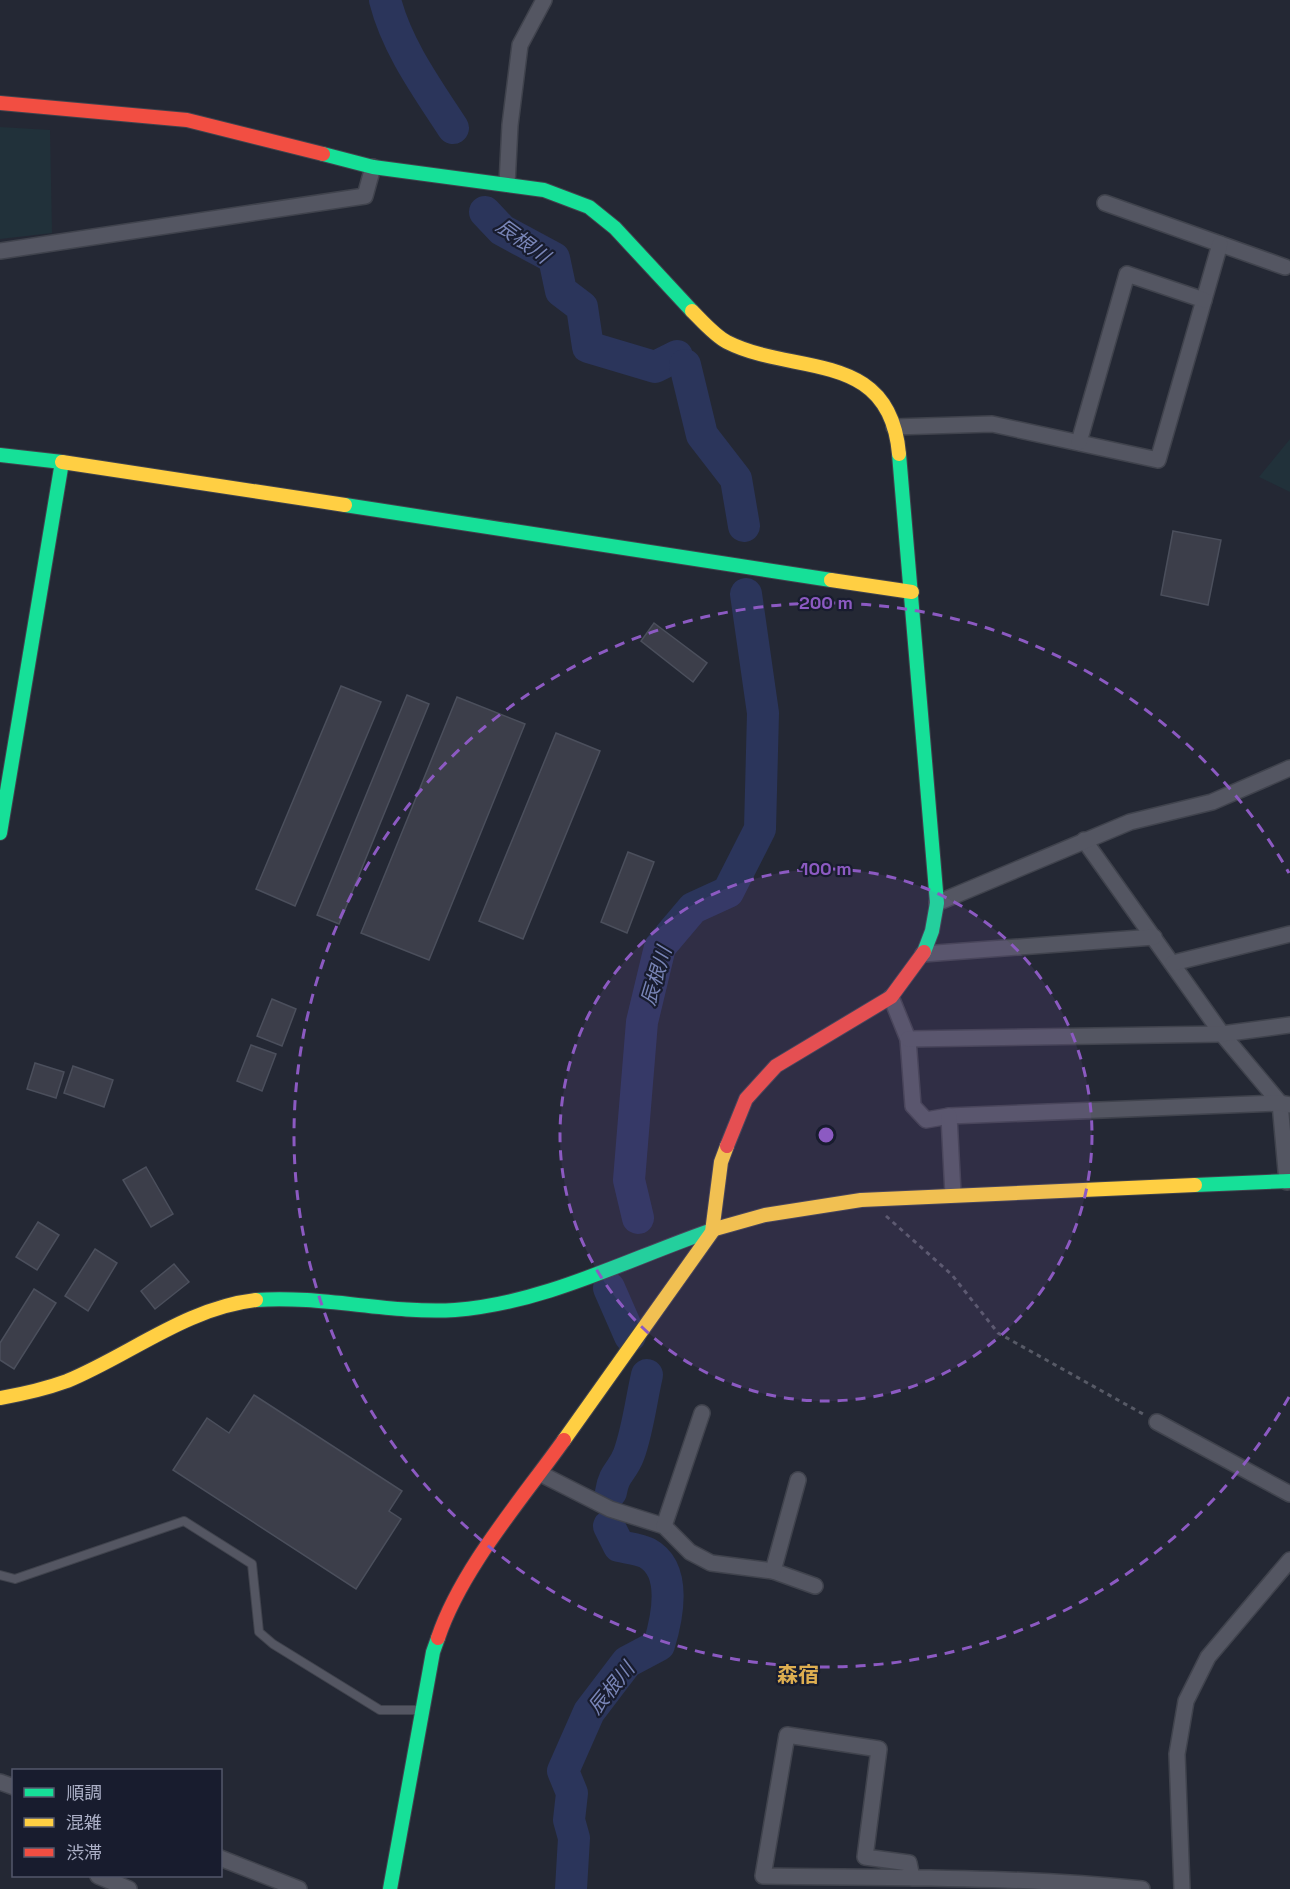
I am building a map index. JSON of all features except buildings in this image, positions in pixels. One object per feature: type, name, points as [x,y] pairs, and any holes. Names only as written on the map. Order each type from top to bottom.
[{"type":"street","points":[[507,184],[510,125],[520,45],[544,0]]},
{"type":"street","points":[[0,103],[187,120],[373,167],[544,190],[589,207],[615,228],[696,315],[725,341],[763,355],[828,366],[858,380],[885,404],[898,441],[937,903],[932,931],[923,954],[891,997],[776,1066],[746,1099],[721,1162],[712,1232],[472,1570],[445,1617],[433,1652],[390,1889]]},
{"type":"street","points":[[0,251],[365,196],[373,167]]},
{"type":"street","points":[[1106,203],[1286,267]]},
{"type":"street","points":[[894,428],[992,424],[1158,460],[1220,244]]},
{"type":"street","points":[[1079,442],[1127,274],[1204,300]]},
{"type":"street","points":[[0,455],[62,462],[912,592]]},
{"type":"street","points":[[0,833],[62,462]]},
{"type":"street","points":[[937,903],[1130,822],[1212,802],[1290,768]]},
{"type":"street","points":[[0,1398],[49,1388],[80,1376],[192,1318],[245,1301],[275,1298],[429,1311],[474,1308],[558,1286],[764,1215],[874,1200],[953,1194],[1288,1181],[1285,1104],[1222,1034],[1084,840]]},
{"type":"street","points":[[1173,963],[1290,934]]},
{"type":"street","points":[[923,954],[1154,937]]},
{"type":"street","points":[[891,997],[908,1039],[913,1106],[926,1120],[949,1116],[1285,1104]]},
{"type":"street","points":[[908,1039],[1222,1034],[1290,1025]]},
{"type":"street","points":[[949,1116],[953,1194]]},
{"type":"street","points":[[664,1526],[702,1413]]},
{"type":"street","points":[[1157,1422],[1290,1494]]},
{"type":"street","points":[[541,1474],[610,1509],[664,1526],[690,1552],[711,1563],[773,1571],[815,1586]]},
{"type":"street","points":[[773,1571],[798,1480]]},
{"type":"street","points":[[1182,1889],[1177,1754],[1186,1701],[1208,1657],[1290,1560]]},
{"type":"street","points":[[912,1878],[909,1863],[865,1857],[879,1749],[787,1735],[763,1876],[1060,1880],[1142,1889]]},
{"type":"street","points":[[222,1859],[259,1871],[299,1889]]},
{"type":"street","points":[[100,1877],[129,1889]]},
{"type":"lane","points":[[0,1575],[15,1579],[184,1521],[252,1564],[260,1632],[273,1644],[380,1710],[423,1710]]},
{"type":"path","points":[[874,1200],[887,1218],[923,1246],[952,1275],[998,1333],[1157,1422]]},
{"type":"shaded area","points":[[0,127],[50,130],[52,233],[0,239]]},
{"type":"shaded area","points":[[1290,439],[1290,492],[1259,477]]},
{"type":"waterway","name":"辰根川","points":[[385,0],[405,51],[453,128]]},
{"type":"waterway","name":"辰根川","points":[[485,212],[502,230],[554,258],[561,291],[582,307],[588,347],[655,367],[677,356]]},
{"type":"waterway","name":"辰根川","points":[[685,365],[702,435],[736,479],[744,526]]},
{"type":"waterway","name":"辰根川","points":[[638,1218],[629,1180],[642,1022],[660,947],[693,908],[728,892],[760,829],[763,713],[746,594]]},
{"type":"waterway","name":"辰根川","points":[[609,1288],[630,1336]]},
{"type":"waterway","name":"辰根川","points":[[611,1492],[614,1480],[627,1460],[632,1444],[647,1375]]},
{"type":"waterway","name":"辰根川","points":[[571,1889],[574,1838],[569,1820],[572,1793],[563,1771],[589,1712],[627,1662],[659,1645],[667,1609],[667,1583],[657,1561],[647,1553],[619,1546],[609,1526]]},
{"type":"traffic: fast","points":[[323,154],[373,167],[544,190],[589,207],[615,228],[692,311]]},
{"type":"traffic: fast","points":[[899,454],[937,903],[932,931],[924,952]]},
{"type":"traffic: fast","points":[[0,455],[62,462],[0,833]]},
{"type":"traffic: fast","points":[[345,505],[831,580]]},
{"type":"traffic: fast","points":[[1195,1185],[1290,1181]]},
{"type":"traffic: fast","points":[[256,1300],[306,1300],[430,1311],[489,1306],[555,1289],[715,1229]]},
{"type":"traffic: fast","points":[[390,1889],[433,1652],[438,1638]]},
{"type":"traffic: slow","points":[[692,311],[727,342],[753,352],[835,371],[858,381],[878,397],[892,420],[899,454]]},
{"type":"traffic: slow","points":[[62,462],[345,505]]},
{"type":"traffic: slow","points":[[831,580],[912,592]]},
{"type":"traffic: slow","points":[[564,1440],[712,1232],[721,1162],[727,1146]]},
{"type":"traffic: slow","points":[[715,1229],[765,1215],[861,1200],[1195,1185]]},
{"type":"traffic: slow","points":[[0,1398],[67,1381],[182,1322],[206,1312],[256,1300]]},
{"type":"traffic: jam","points":[[0,103],[187,120],[323,154]]},
{"type":"traffic: jam","points":[[727,1146],[746,1099],[776,1066],[891,997],[924,952]]},
{"type":"traffic: jam","points":[[438,1638],[461,1586],[494,1535],[564,1440]]},
{"type":"district","name":"森宿","points":[[798,1674]]}]
